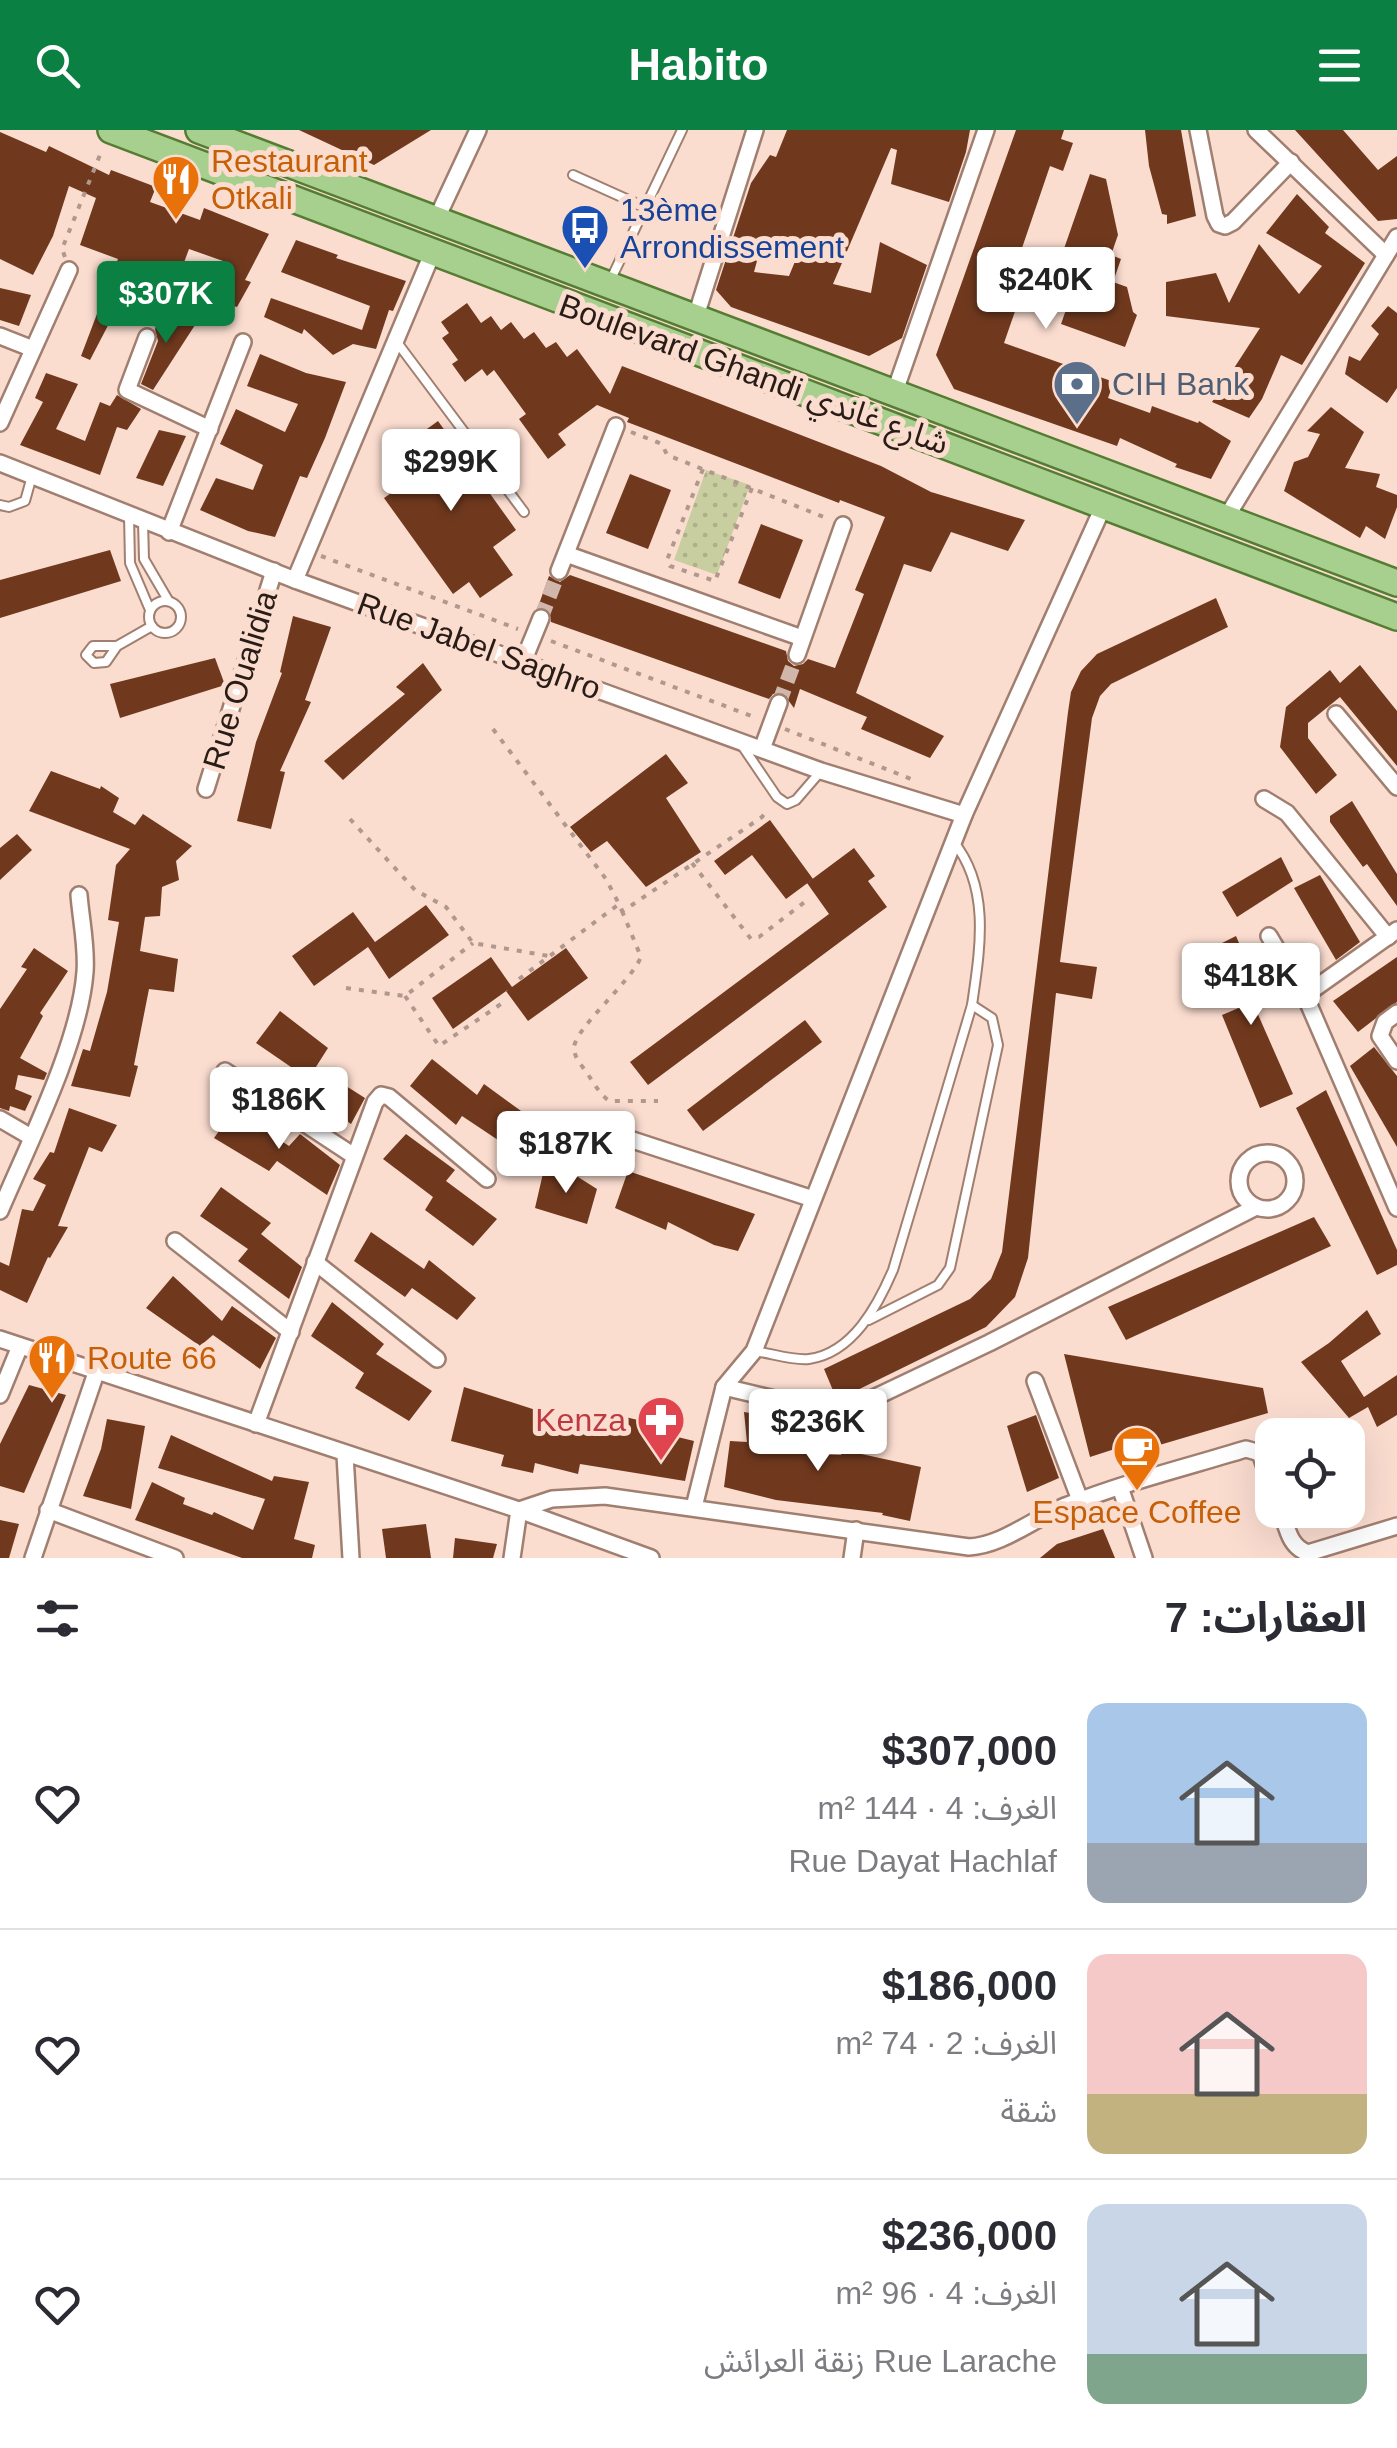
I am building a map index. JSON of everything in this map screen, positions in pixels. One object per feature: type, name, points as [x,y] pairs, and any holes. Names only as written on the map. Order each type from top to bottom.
[{"type":"main road","name":"Boulevard Ghandi شارع غاندي","points":[[206,131],[1397,583]]},
{"type":"main road","name":"Boulevard Ghandi شارع غاندي","points":[[106,140],[432,254],[1397,617]]},
{"type":"street","points":[[436,220],[478,130]]},
{"type":"street","points":[[695,319],[755,130]]},
{"type":"street","points":[[894,394],[986,130]]},
{"type":"street","points":[[1198,130],[1218,224],[1233,222],[1291,162]]},
{"type":"street","points":[[1256,130],[1386,255]]},
{"type":"street","points":[[1226,518],[1397,237]]},
{"type":"street","name":"Rue Oualidia","points":[[294,580],[432,254]]},
{"type":"street","points":[[0,423],[68,270]]},
{"type":"street","points":[[0,336],[33,349]]},
{"type":"street","points":[[147,337],[127,390],[210,429]]},
{"type":"street","points":[[169,532],[243,342]]},
{"type":"street","points":[[559,571],[616,426]]},
{"type":"street","name":"Rue Jabel Saghro","points":[[0,463],[294,580],[762,749],[964,815]]},
{"type":"street","points":[[694,1507],[724,1387],[754,1351],[964,815],[1104,505]]},
{"type":"street","points":[[796,655],[843,524]]},
{"type":"street","points":[[566,554],[802,638]]},
{"type":"street","name":"Rue Oualidia","points":[[206,789],[274,571]]},
{"type":"street","points":[[524,662],[540,618]]},
{"type":"street","points":[[762,749],[779,702]]},
{"type":"street","points":[[1336,714],[1397,787]]},
{"type":"street","points":[[1264,798],[1287,813],[1392,934],[1304,996]]},
{"type":"street","points":[[0,1211],[70,1040],[86,969],[79,896]]},
{"type":"street","points":[[1269,936],[1304,996],[1397,1208]]},
{"type":"street","points":[[1397,1013],[1385,1022],[1380,1036],[1397,1062]]},
{"type":"street","points":[[225,1071],[354,1156]]},
{"type":"street","points":[[256,1424],[354,1156],[381,1095],[389,1096],[487,1179]]},
{"type":"street","points":[[0,1119],[31,1137]]},
{"type":"street","points":[[580,1135],[611,1133],[813,1200]]},
{"type":"street","points":[[724,1387],[829,1412],[844,1412],[1256,1208]]},
{"type":"street","points":[[175,1241],[291,1332]]},
{"type":"street","points":[[316,1262],[437,1359]]},
{"type":"street","points":[[0,1339],[519,1510],[652,1558]]},
{"type":"street","points":[[0,1395],[20,1346]]},
{"type":"street","points":[[33,1558],[97,1370]]},
{"type":"street","points":[[1035,1381],[1080,1500]]},
{"type":"street","points":[[519,1510],[575,1495],[984,1546],[1080,1500],[1255,1449]]},
{"type":"street","points":[[345,1455],[351,1558]]},
{"type":"street","points":[[1120,1487],[1144,1558]]},
{"type":"street","points":[[48,1510],[175,1558]]},
{"type":"street","points":[[512,1558],[519,1510]]},
{"type":"street","points":[[1287,1528],[1298,1550],[1308,1552],[1397,1526]]},
{"type":"street","points":[[852,1558],[856,1530]]},
{"type":"lane","points":[[608,286],[682,130]]},
{"type":"lane","points":[[573,175],[644,207]]},
{"type":"lane","points":[[396,341],[524,512]]},
{"type":"lane","points":[[0,505],[9,508],[25,501],[32,476]]},
{"type":"lane","points":[[136,518],[144,559],[168,600],[180,610],[180,625],[166,633],[152,626]]},
{"type":"lane","points":[[136,518],[130,563],[150,610],[152,626]]},
{"type":"lane","points":[[150,610],[160,601],[168,600]]},
{"type":"lane","points":[[116,646],[152,626]]},
{"type":"lane","points":[[738,740],[787,804],[796,800],[822,770]]},
{"type":"lane","points":[[754,1351],[809,1359],[850,1337],[877,1306],[904,1237],[972,1004],[981,928],[979,902],[968,859],[954,842]]},
{"type":"lane","points":[[865,1322],[938,1285],[950,1268],[998,1045],[992,1018],[972,1004]]},
{"type":"path","points":[[68,270],[62,249],[106,140]]},
{"type":"path","points":[[616,426],[662,444],[664,453],[843,524]]},
{"type":"path","points":[[702,469],[668,560],[670,566],[715,581],[752,488]]},
{"type":"path","points":[[307,551],[772,723],[916,781]]},
{"type":"path","points":[[493,728],[606,878],[642,957],[635,972],[588,1024],[574,1045],[574,1053],[609,1100],[658,1100]]},
{"type":"path","points":[[520,979],[762,816],[778,797]]},
{"type":"path","points":[[350,819],[415,890],[446,907],[473,943],[549,956]]},
{"type":"path","points":[[692,864],[751,939],[806,902]]},
{"type":"path","points":[[346,988],[405,996],[473,943]]},
{"type":"path","points":[[405,996],[440,1046],[500,1004]]},
{"type":"green space","points":[[706,470],[750,485],[717,575],[674,560]]},
{"type":"building","points":[[299,130],[431,130],[374,165]]},
{"type":"building","points":[[787,130],[970,130],[949,202],[891,184],[897,150],[891,148],[833,284],[871,293],[880,242],[927,265],[902,338],[869,356],[731,307],[716,290],[751,183],[770,155],[776,157]],"holes":[[[763,239],[801,247],[789,276],[754,272]]]},
{"type":"building","points":[[1016,130],[1064,130],[1061,139],[1073,143],[1063,171],[1050,166],[1014,269],[1028,274],[1004,343],[1114,382],[1108,398],[1150,413],[1152,406],[1199,421],[1231,441],[1211,479],[1175,467],[1177,464],[1120,438],[1117,446],[954,389],[936,355]]},
{"type":"building","points":[[1145,130],[1181,130],[1196,216],[1167,224],[1149,166]]},
{"type":"building","points":[[1295,130],[1343,130],[1378,170],[1397,156],[1397,219],[1378,221]]},
{"type":"building","points":[[0,132],[46,152],[49,146],[109,175],[111,170],[156,187],[150,202],[200,220],[204,208],[269,234],[245,280],[251,282],[237,307],[204,297],[223,261],[189,249],[176,284],[148,272],[146,279],[114,269],[118,259],[80,245],[96,198],[69,186],[53,236],[33,275],[0,259]]},
{"type":"building","points":[[1090,174],[1106,179],[1118,235],[1111,255],[1121,259],[1113,282],[1127,287],[1137,315],[1125,347],[1061,324],[1080,270],[1059,263]]},
{"type":"building","points":[[1297,194],[1329,227],[1325,233],[1365,263],[1302,365],[1281,355],[1249,418],[1212,402],[1260,328],[1166,316],[1166,282],[1216,273],[1229,303],[1259,244],[1299,294],[1322,266],[1266,233]]},
{"type":"building","points":[[296,240],[406,281],[393,311],[389,310],[376,349],[353,344],[333,355],[304,329],[302,334],[264,317],[271,298],[362,330],[370,306],[281,272]]},
{"type":"building","points":[[111,277],[140,293],[130,318],[115,312],[90,360],[81,356]]},
{"type":"building","points":[[0,288],[31,295],[19,326],[0,320]]},
{"type":"building","points":[[467,303],[481,323],[491,316],[501,330],[511,322],[524,339],[534,332],[546,348],[556,342],[567,357],[577,349],[610,394],[622,366],[881,466],[931,492],[1025,520],[1008,551],[951,532],[931,572],[904,564],[856,693],[944,736],[930,758],[861,729],[867,717],[800,689],[794,708],[782,692],[769,699],[551,622],[549,610],[538,607],[549,576],[560,582],[570,575],[786,651],[794,666],[808,659],[835,668],[864,594],[855,590],[885,517],[627,422],[629,418],[597,405],[558,434],[566,445],[548,459],[519,419],[526,414],[494,370],[487,376],[482,369],[465,382],[452,364],[458,360],[442,338],[449,333],[441,322]]},
{"type":"building","points":[[1388,306],[1397,313],[1397,388],[1387,403],[1345,374],[1349,356],[1360,361],[1379,334],[1371,326]]},
{"type":"building","points":[[167,309],[195,325],[153,390],[141,384],[158,341],[155,329]]},
{"type":"building","points":[[260,354],[306,373],[346,382],[307,478],[300,476],[275,537],[248,531],[200,510],[216,478],[253,490],[263,465],[220,444],[236,409],[285,432],[298,404],[247,386]]},
{"type":"building","points":[[46,373],[78,384],[56,429],[85,441],[100,402],[110,406],[117,395],[141,409],[127,430],[117,427],[100,475],[20,445],[43,402],[35,398]]},
{"type":"building","points":[[1331,407],[1364,432],[1345,468],[1380,474],[1376,487],[1397,495],[1397,507],[1385,539],[1366,526],[1360,538],[1284,491],[1294,462],[1308,457],[1320,434],[1307,431]]},
{"type":"building","points":[[438,421],[516,530],[493,547],[513,575],[480,598],[469,582],[453,594],[384,498],[406,483],[400,474],[405,470],[401,464],[416,453],[409,442]]},
{"type":"building","points":[[159,430],[186,436],[163,486],[136,478]]},
{"type":"building","points":[[630,474],[671,490],[648,549],[606,533]]},
{"type":"building","points":[[761,524],[803,540],[780,599],[738,583]]},
{"type":"building","points":[[110,550],[121,581],[0,618],[0,580]]},
{"type":"building","points":[[1216,598],[1228,627],[1111,684],[1100,696],[1092,718],[1060,962],[1097,967],[1092,999],[1056,993],[1028,1258],[1015,1297],[986,1327],[837,1400],[824,1369],[970,1299],[991,1279],[1002,1252],[1071,692],[1081,671],[1097,654]]},
{"type":"building","points":[[293,616],[331,627],[305,700],[311,702],[280,771],[285,772],[271,829],[237,821],[256,742],[282,673]]},
{"type":"building","points":[[215,658],[225,685],[120,718],[110,684]]},
{"type":"building","points":[[423,663],[442,690],[343,780],[324,761],[405,694],[396,687]]},
{"type":"building","points":[[1360,665],[1397,711],[1397,766],[1340,697],[1308,723],[1308,738],[1337,775],[1316,794],[1280,747],[1286,707],[1330,670],[1340,683]]},
{"type":"building","points":[[666,754],[688,783],[666,798],[701,852],[646,887],[607,841],[591,852],[570,827]]},
{"type":"building","points":[[51,771],[100,789],[101,786],[119,798],[113,812],[135,825],[143,814],[192,846],[176,861],[179,880],[162,887],[160,916],[145,917],[140,951],[178,959],[174,992],[149,989],[130,1097],[71,1086],[83,1049],[90,1051],[107,992],[119,922],[108,920],[116,865],[130,849],[29,811]]},
{"type":"building","points":[[1352,801],[1397,874],[1397,906],[1330,822],[1330,816]]},
{"type":"building","points":[[770,820],[813,879],[786,899],[752,855],[725,875],[714,861]]},
{"type":"building","points":[[17,834],[32,850],[0,880],[0,848]]},
{"type":"building","points":[[854,848],[875,876],[868,881],[887,907],[648,1085],[630,1062],[829,914],[807,883]]},
{"type":"building","points":[[1281,857],[1293,881],[1237,917],[1222,892]]},
{"type":"building","points":[[1320,875],[1360,942],[1336,960],[1294,888]]},
{"type":"building","points":[[426,905],[449,935],[389,979],[368,947],[314,986],[292,956],[353,912],[375,942]]},
{"type":"building","points":[[1236,936],[1266,1006],[1256,1010],[1293,1094],[1260,1108],[1222,1015],[1241,1007],[1212,948]]},
{"type":"building","points":[[34,948],[68,971],[40,1013],[43,1016],[20,1058],[47,1073],[44,1080],[18,1075],[15,1089],[32,1096],[25,1111],[10,1106],[9,1111],[0,1108],[0,1009],[27,969],[21,967]]},
{"type":"building","points":[[566,948],[588,978],[528,1021],[506,991],[453,1029],[432,998],[491,957],[512,987]]},
{"type":"building","points":[[1397,957],[1397,1002],[1358,1032],[1333,1001]]},
{"type":"building","points":[[280,1011],[328,1048],[314,1070],[316,1067],[365,1098],[351,1124],[299,1088],[307,1078],[256,1043]]},
{"type":"building","points":[[805,1020],[822,1042],[703,1131],[687,1110]]},
{"type":"building","points":[[1374,1047],[1397,1076],[1397,1147],[1350,1066]]},
{"type":"building","points":[[432,1059],[477,1095],[484,1084],[532,1119],[510,1148],[462,1116],[456,1125],[410,1086]]},
{"type":"building","points":[[1326,1090],[1397,1250],[1397,1265],[1377,1275],[1296,1108]]},
{"type":"building","points":[[69,1108],[117,1125],[102,1152],[89,1147],[58,1226],[68,1227],[48,1257],[27,1303],[0,1290],[0,1262],[9,1266],[22,1209],[33,1211],[46,1185],[33,1179],[50,1152],[54,1153]]},
{"type":"building","points":[[234,1110],[289,1146],[300,1134],[340,1165],[327,1195],[277,1161],[269,1171],[214,1138]]},
{"type":"building","points":[[406,1134],[455,1170],[446,1181],[497,1219],[473,1246],[425,1210],[433,1197],[383,1159]]},
{"type":"building","points":[[544,1169],[578,1177],[597,1189],[587,1224],[535,1208]]},
{"type":"building","points":[[628,1171],[755,1214],[738,1251],[714,1245],[668,1222],[666,1230],[615,1208]]},
{"type":"building","points":[[221,1187],[271,1223],[261,1234],[302,1267],[289,1299],[238,1261],[248,1249],[200,1216]]},
{"type":"building","points":[[1314,1217],[1331,1246],[1126,1340],[1108,1307]]},
{"type":"building","points":[[371,1232],[424,1269],[429,1260],[476,1298],[457,1320],[412,1288],[405,1297],[354,1261]]},
{"type":"building","points":[[173,1276],[222,1321],[232,1306],[276,1338],[260,1369],[213,1335],[200,1346],[146,1308]]},
{"type":"building","points":[[332,1302],[384,1344],[376,1354],[432,1391],[409,1421],[355,1388],[364,1373],[311,1336]]},
{"type":"building","points":[[1367,1310],[1381,1334],[1341,1361],[1364,1397],[1397,1375],[1397,1415],[1377,1427],[1368,1407],[1349,1418],[1301,1362]]},
{"type":"building","points":[[1064,1354],[1263,1388],[1268,1413],[1156,1446],[1155,1436],[1090,1457]]},
{"type":"building","points":[[29,1385],[66,1395],[24,1493],[0,1486],[0,1444]]},
{"type":"building","points":[[464,1387],[545,1413],[543,1422],[607,1425],[609,1413],[642,1421],[641,1428],[694,1441],[685,1481],[580,1464],[578,1474],[535,1463],[533,1473],[501,1466],[504,1455],[451,1441]]},
{"type":"building","points":[[744,1412],[774,1417],[770,1434],[809,1444],[810,1454],[841,1455],[843,1450],[921,1467],[910,1521],[883,1513],[776,1500],[724,1487],[730,1441],[747,1442]]},
{"type":"building","points":[[1036,1415],[1059,1478],[1027,1492],[1007,1426]]},
{"type":"building","points":[[107,1419],[145,1426],[131,1509],[83,1496],[101,1449]]},
{"type":"building","points":[[171,1435],[272,1481],[274,1476],[309,1482],[294,1539],[315,1545],[312,1558],[242,1558],[135,1520],[152,1482],[185,1498],[183,1504],[212,1515],[214,1512],[253,1530],[265,1499],[158,1468]]},
{"type":"building","points":[[0,1520],[19,1524],[9,1558],[0,1558]]},
{"type":"building","points":[[426,1524],[431,1558],[386,1558],[382,1529]]},
{"type":"building","points":[[1103,1529],[1115,1558],[1040,1558],[1057,1544]]},
{"type":"building","points":[[455,1538],[497,1544],[493,1558],[453,1558]]},
{"type":"tunnel","points":[[541,618],[559,571]]},
{"type":"tunnel","points":[[779,703],[797,655]]},
{"type":"place","name":"Restaurant Otkali","points":[[176,222]]},
{"type":"place","name":"13ème Arrondissement","points":[[585,270]]},
{"type":"place","name":"CIH Bank","points":[[1077,426]]},
{"type":"place","name":"Route 66","points":[[52,1400]]},
{"type":"place","name":"Kenza","points":[[661,1462]]},
{"type":"place","name":"Espace Coffee","points":[[1137,1492]]}]
